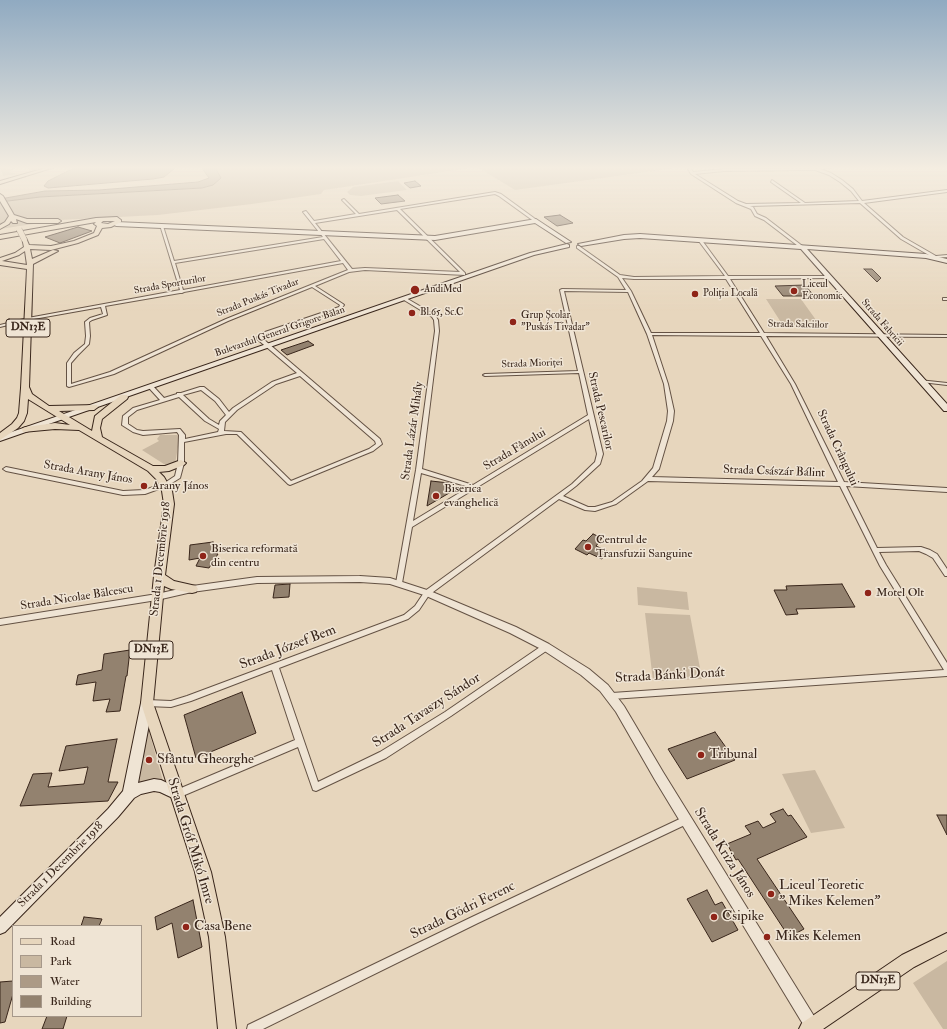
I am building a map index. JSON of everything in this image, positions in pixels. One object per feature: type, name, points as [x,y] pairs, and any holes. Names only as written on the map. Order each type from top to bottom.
[{"type":"main road","points":[[0,227],[7,223],[12,216],[20,220],[33,221],[118,220],[112,227],[96,237],[44,255],[30,266],[0,261]]},
{"type":"main road","name":"DN13E","points":[[12,216],[27,247],[30,266],[25,387]]},
{"type":"main road","points":[[0,261],[13,256],[27,247],[48,248],[70,244],[96,234],[99,230],[99,222],[108,219]]},
{"type":"main road","points":[[0,237],[63,225],[108,219]]},
{"type":"main road","points":[[63,225],[115,224],[323,235],[440,238],[536,221],[568,244],[580,245],[629,236],[935,257],[947,261]]},
{"type":"main road","name":"Bulevardul General Grigore Bălan","points":[[0,438],[64,418],[405,299],[465,275],[568,244]]},
{"type":"main road","name":"Strada Fabricii","points":[[803,248],[920,381],[947,409]]},
{"type":"main road","points":[[0,438],[15,426],[23,416],[25,387]]},
{"type":"main road","name":"Strada 1 Decembrie 1918","points":[[0,927],[129,794],[147,703],[159,576],[169,504],[165,485],[162,479],[151,469],[28,396],[25,387]]},
{"type":"main road","points":[[98,437],[96,428],[98,418],[124,397]]},
{"type":"main road","points":[[45,407],[65,409],[94,407]]},
{"type":"main road","points":[[26,430],[55,426],[84,429]]},
{"type":"main road","points":[[151,469],[166,469],[181,464]]},
{"type":"main road","points":[[159,576],[171,585],[192,588]]},
{"type":"main road","name":"Strada Gróf Mikó Imre","points":[[147,703],[208,890],[217,937],[227,1029]]},
{"type":"main road","points":[[129,794],[138,788],[154,785],[161,786],[177,794]]},
{"type":"main road","name":"DN13E","points":[[810,1027],[908,961],[947,941]]},
{"type":"street","points":[[307,215],[351,271]]},
{"type":"street","points":[[313,222],[352,215]]},
{"type":"street","points":[[404,215],[465,275]]},
{"type":"street","points":[[527,215],[536,221]]},
{"type":"street","points":[[756,215],[765,219],[803,248]]},
{"type":"street","points":[[875,215],[902,238],[935,257],[947,256]]},
{"type":"street","points":[[161,226],[182,292]]},
{"type":"street","points":[[173,262],[323,235]]},
{"type":"street","name":"Strada Crângului","points":[[700,240],[727,277],[793,384],[875,550],[947,669]]},
{"type":"street","points":[[559,497],[587,509],[602,508],[624,496],[648,479],[656,469],[670,421],[671,411],[666,384],[649,334],[629,291],[620,278],[580,245]]},
{"type":"street","name":"Strada Sporturilor","points":[[0,326],[28,319],[343,262]]},
{"type":"street","name":"Strada Puskás Tivadar","points":[[103,306],[105,315],[91,318],[86,322],[88,336],[87,344],[69,363],[69,386],[112,373],[227,320],[351,271],[361,269],[401,270],[465,275]]},
{"type":"street","points":[[620,278],[829,277]]},
{"type":"street","points":[[182,441],[221,430],[239,434],[288,483],[352,458],[376,447],[379,444],[378,440],[259,338],[264,334],[340,308],[342,305],[313,286]]},
{"type":"street","name":"Strada Pescarilor","points":[[427,593],[559,497],[593,468],[600,459],[562,290],[629,291]]},
{"type":"street","name":"Strada Lázár Mihály","points":[[400,583],[419,470],[437,340],[437,323],[431,313],[405,299]]},
{"type":"street","name":"Strada Salciilor","points":[[649,334],[947,336]]},
{"type":"street","name":"Strada Mioriței","points":[[485,375],[580,372]]},
{"type":"street","points":[[221,430],[222,422],[228,414],[274,383],[300,374]]},
{"type":"street","points":[[920,381],[947,384]]},
{"type":"street","points":[[152,387],[162,400]]},
{"type":"street","points":[[165,485],[178,477],[181,464],[182,434],[178,430],[143,432],[130,430],[124,425],[126,416],[130,412],[197,388],[204,388],[217,400],[228,414]]},
{"type":"street","points":[[179,394],[207,420],[221,430]]},
{"type":"street","name":"Strada Fânului","points":[[409,526],[590,416]]},
{"type":"street","name":"Strada Arany János","points":[[6,469],[123,493],[145,492],[165,485]]},
{"type":"street","points":[[419,470],[475,487]]},
{"type":"street","name":"Strada Császár Bálint","points":[[648,479],[842,484],[947,490]]},
{"type":"street","points":[[875,550],[919,549],[928,552],[935,556],[947,574]]},
{"type":"street","points":[[157,597],[192,588],[278,578],[360,579],[400,583]]},
{"type":"street","name":"Strada Bánki Donát","points":[[400,583],[513,630],[546,647],[595,679],[612,696],[947,673]]},
{"type":"street","name":"Strada József Bem","points":[[147,703],[171,704],[178,702],[406,617],[417,608],[427,593]]},
{"type":"street","name":"Strada Nicolae Bălcescu","points":[[0,622],[157,597]]},
{"type":"street","name":"Strada Tavaszy Sándor","points":[[300,742],[316,786],[383,755],[509,673],[546,647]]},
{"type":"street","points":[[177,794],[300,742],[275,667]]},
{"type":"street","name":"Strada Kriza János","points":[[612,696],[810,1027]]},
{"type":"street","name":"Strada Gödri Ferenc","points":[[252,1029],[686,820]]},
{"type":"green space","points":[[0,215],[158,215],[60,220],[0,229]]},
{"type":"green space","points":[[766,299],[801,299],[821,327],[784,327]]},
{"type":"green space","points":[[160,435],[180,435],[175,464],[167,466],[142,450],[159,441],[157,439]]},
{"type":"green space","points":[[637,587],[687,592],[689,610],[638,605]]},
{"type":"green space","points":[[645,613],[690,615],[702,679],[653,681]]},
{"type":"green space","points":[[146,721],[163,781],[149,780],[135,786]]},
{"type":"green space","points":[[815,770],[845,828],[811,833],[782,774]]},
{"type":"green space","points":[[947,961],[947,1029],[943,1029],[913,983]]},
{"type":"building","points":[[560,215],[573,223],[557,226],[544,217]]},
{"type":"building","points":[[78,227],[92,231],[60,243],[45,237]]},
{"type":"building","points":[[864,269],[872,269],[881,278],[877,282]]},
{"type":"building","name":"Liceul Economic","points":[[805,285],[814,296],[783,296],[775,286]]},
{"type":"building","points":[[308,341],[314,345],[287,355],[281,350]]},
{"type":"building","name":"Biserica evanghelică","points":[[431,481],[449,483],[451,487],[456,489],[427,506]]},
{"type":"building","name":"Centrul de Transfuzii Sanguine","points":[[593,534],[602,538],[596,546],[609,552],[602,559],[589,553],[587,555],[575,549],[583,540],[586,541]]},
{"type":"building","name":"Biserica reformată din centru","points":[[213,542],[213,553],[218,554],[209,568],[196,566],[200,558],[189,560],[190,545]]},
{"type":"building","points":[[290,584],[289,597],[273,598],[275,585]]},
{"type":"building","points":[[842,584],[855,607],[796,609],[798,614],[786,615],[774,590],[787,590],[786,586]]},
{"type":"building","points":[[130,650],[127,676],[120,711],[106,712],[110,699],[93,701],[96,682],[76,685],[78,675],[102,670],[104,654]]},
{"type":"building","points":[[242,692],[256,733],[196,758],[184,715]]},
{"type":"building","name":"Tribunal","points":[[715,732],[735,760],[687,779],[668,749]]},
{"type":"building","points":[[117,739],[108,782],[118,782],[108,801],[20,806],[33,774],[52,773],[48,787],[84,784],[88,767],[59,771],[66,746]]},
{"type":"building","name":"Liceul Teoretic \" Mikes Kelemen\"","points":[[783,809],[788,816],[791,815],[807,837],[757,859],[804,929],[789,937],[738,859],[736,860],[727,844],[751,834],[745,826],[758,821],[763,828],[776,822],[770,814]]},
{"type":"building","points":[[937,815],[947,815],[947,835]]},
{"type":"building","name":"Csipike","points":[[707,890],[715,905],[722,902],[738,930],[712,942],[687,899]]},
{"type":"building","name":"Casa Bene","points":[[193,900],[202,947],[178,958],[172,923],[157,930],[155,917]]},
{"type":"building","points":[[84,917],[102,919],[99,925],[81,925]]},
{"type":"building","points":[[12,981],[12,998],[5,1022],[0,1023],[0,982]]},
{"type":"building","points":[[47,1017],[67,1017],[63,1029],[42,1029]]},
{"type":"place","name":"AndiMed","points":[[415,290]]},
{"type":"place","name":"Liceul Economic","points":[[794,291]]},
{"type":"place","name":"Poliția Locală","points":[[695,294]]},
{"type":"place","name":"Bl.65, Sc.C","points":[[412,313]]},
{"type":"place","name":"Grup Școlar \"Puskás Tivadar\"","points":[[513,322]]},
{"type":"place","name":"Arany János","points":[[144,486]]},
{"type":"place","name":"Biserica evanghelică","points":[[436,496]]},
{"type":"place","name":"Centrul de Transfuzii Sanguine","points":[[588,547]]},
{"type":"place","name":"Biserica reformată din centru","points":[[203,556]]},
{"type":"place","name":"Motel Olt","points":[[868,593]]},
{"type":"place","name":"Tribunal","points":[[701,755]]},
{"type":"place","name":"Sfântu Gheorghe","points":[[149,760]]},
{"type":"place","name":"Liceul Teoretic \" Mikes Kelemen\"","points":[[771,894]]},
{"type":"place","name":"Csipike","points":[[714,917]]},
{"type":"place","name":"Casa Bene","points":[[186,927]]},
{"type":"place","name":"Mikes Kelemen","points":[[767,937]]}]
